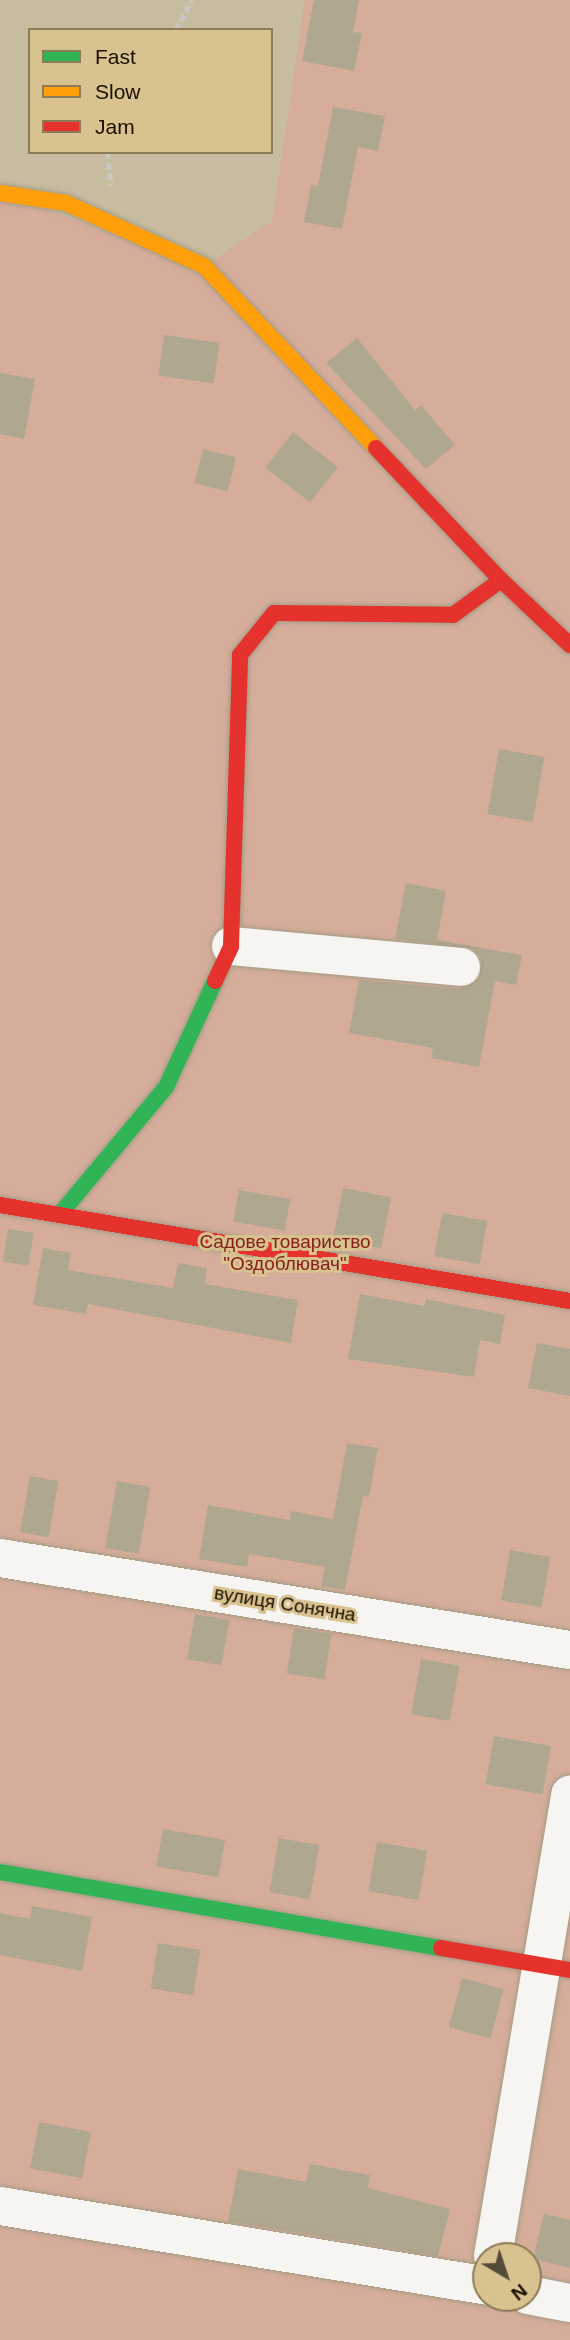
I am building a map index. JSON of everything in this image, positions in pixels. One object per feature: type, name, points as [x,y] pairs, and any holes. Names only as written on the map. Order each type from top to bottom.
[{"type":"street","points":[[0,193],[66,203],[204,266],[501,580],[570,645]]},
{"type":"street","points":[[61,1213],[166,1087],[231,946],[240,655],[274,613],[453,615],[501,580]]},
{"type":"street","points":[[231,946],[461,967]]},
{"type":"street","points":[[0,1205],[61,1213],[570,1301]]},
{"type":"street","name":"вулиця Сонячна","points":[[0,1558],[570,1650]]},
{"type":"street","points":[[496,2242],[555,1967],[570,1794]]},
{"type":"street","points":[[0,1872],[555,1967]]},
{"type":"street","points":[[0,2206],[472,2285]]},
{"type":"street","points":[[542,2298],[570,2303]]},
{"type":"path","points":[[175,28],[192,0]]},
{"type":"green space","name":"Садове товариство \"Оздоблювач\"","points":[[305,0],[570,0],[570,2340],[0,2340],[0,193],[204,266],[272,221]]},
{"type":"building","points":[[314,0],[359,0],[353,32],[362,33],[354,71],[302,61]]},
{"type":"building","points":[[333,107],[385,116],[378,151],[358,147],[342,229],[304,222],[311,185],[318,186]]},
{"type":"building","points":[[164,335],[219,343],[214,383],[158,376]]},
{"type":"building","points":[[357,338],[415,410],[421,405],[455,445],[426,469],[326,363]]},
{"type":"building","points":[[0,373],[35,379],[24,439],[0,434]]},
{"type":"building","points":[[293,432],[338,467],[310,503],[265,467]]},
{"type":"building","points":[[203,449],[236,457],[228,491],[195,483]]},
{"type":"building","points":[[499,749],[544,757],[533,822],[488,814]]},
{"type":"building","points":[[406,883],[446,891],[437,940],[522,955],[516,985],[495,981],[479,1067],[431,1058],[433,1048],[349,1033],[359,980],[459,989],[479,979],[481,958],[473,949],[395,939]]},
{"type":"building","points":[[343,1188],[391,1197],[381,1248],[333,1239]]},
{"type":"building","points":[[239,1190],[290,1199],[285,1231],[233,1222]]},
{"type":"building","points":[[442,1213],[487,1221],[480,1264],[434,1256]]},
{"type":"building","points":[[8,1229],[34,1233],[29,1266],[3,1262]]},
{"type":"building","points":[[43,1248],[71,1253],[68,1270],[173,1288],[178,1263],[207,1268],[205,1284],[298,1300],[291,1343],[88,1304],[86,1314],[33,1305]]},
{"type":"building","points":[[360,1294],[424,1306],[426,1299],[505,1315],[500,1344],[480,1340],[474,1377],[348,1359]]},
{"type":"building","points":[[537,1343],[570,1349],[570,1396],[528,1388]]},
{"type":"building","points":[[347,1443],[378,1448],[369,1497],[363,1496],[345,1590],[321,1586],[325,1567],[249,1554],[247,1567],[199,1559],[208,1505],[290,1520],[291,1511],[333,1519]]},
{"type":"building","points":[[30,1476],[59,1481],[49,1537],[20,1532]]},
{"type":"building","points":[[117,1481],[150,1487],[139,1554],[105,1548]]},
{"type":"building","points":[[510,1550],[550,1557],[542,1607],[501,1600]]},
{"type":"building","points":[[195,1614],[229,1620],[221,1665],[187,1659]]},
{"type":"building","points":[[294,1628],[332,1634],[324,1679],[287,1673]]},
{"type":"building","points":[[421,1659],[459,1666],[450,1721],[411,1714]]},
{"type":"building","points":[[494,1736],[551,1746],[543,1794],[485,1784]]},
{"type":"building","points":[[163,1829],[225,1840],[218,1877],[156,1866]]},
{"type":"building","points":[[279,1838],[319,1845],[310,1899],[269,1892]]},
{"type":"building","points":[[377,1842],[427,1851],[419,1900],[368,1891]]},
{"type":"building","points":[[32,1906],[92,1917],[82,1971],[0,1955],[0,1913],[30,1919]]},
{"type":"building","points":[[158,1943],[200,1950],[193,1995],[151,1988]]},
{"type":"building","points":[[462,1978],[504,1989],[490,2038],[449,2027]]},
{"type":"building","points":[[39,2122],[91,2132],[82,2178],[30,2168]]},
{"type":"building","points":[[310,2164],[370,2175],[368,2188],[450,2209],[438,2256],[228,2221],[238,2169],[306,2182]]},
{"type":"building","points":[[544,2214],[570,2220],[570,2268],[542,2261],[542,2242],[537,2242]]},
{"type":"traffic: fast","points":[[61,1213],[166,1087],[215,981]]},
{"type":"traffic: fast","points":[[0,1872],[441,1948]]},
{"type":"traffic: slow","points":[[0,193],[66,203],[204,266],[376,448]]},
{"type":"traffic: jam","points":[[376,448],[501,580],[570,645]]},
{"type":"traffic: jam","points":[[215,981],[231,946],[240,655],[274,613],[453,615],[501,580]]},
{"type":"traffic: jam","points":[[0,1205],[570,1301]]},
{"type":"traffic: jam","points":[[441,1948],[570,1970]]}]
